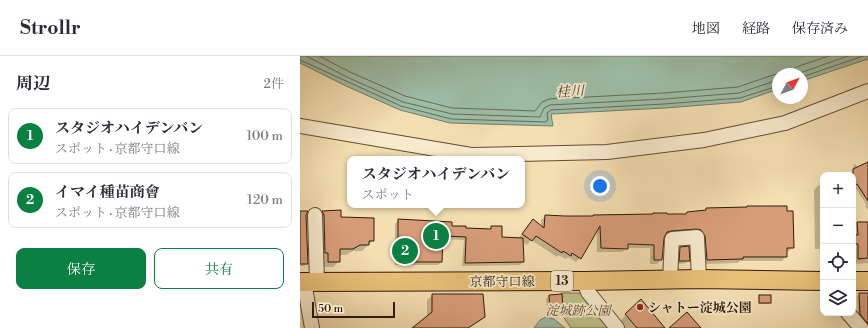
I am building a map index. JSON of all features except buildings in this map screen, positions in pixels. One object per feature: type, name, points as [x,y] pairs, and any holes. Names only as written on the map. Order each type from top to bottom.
[{"type":"main road","name":"京都守口線","points":[[307,282],[699,279],[820,281]]},
{"type":"main road","points":[[856,281],[868,281]]},
{"type":"street","points":[[300,126],[471,155],[607,152],[704,140],[785,123],[868,91]]},
{"type":"street","points":[[312,328],[307,282],[315,214]]},
{"type":"street","points":[[670,280],[672,238],[697,237],[699,279]]},
{"type":"street","points":[[584,281],[588,292],[617,328]]},
{"type":"street","points":[[851,316],[861,328]]},
{"type":"green space","name":"淀城跡公園","points":[[561,293],[584,293],[613,328],[571,328],[560,312]]},
{"type":"water","name":"桂川","points":[[300,56],[868,56],[868,59],[808,79],[808,68],[772,68],[772,91],[741,102],[551,114],[553,126],[450,123],[400,110],[346,86],[300,63]]},
{"type":"water","points":[[546,317],[554,319],[565,328],[534,328],[540,320]]},
{"type":"place","name":"スタジオハイデンバン","points":[[436,236]]},
{"type":"place","name":"イマイ種苗商會","points":[[405,251]]},
{"type":"place","name":"シャトー淀城公園","points":[[640,307]]}]
